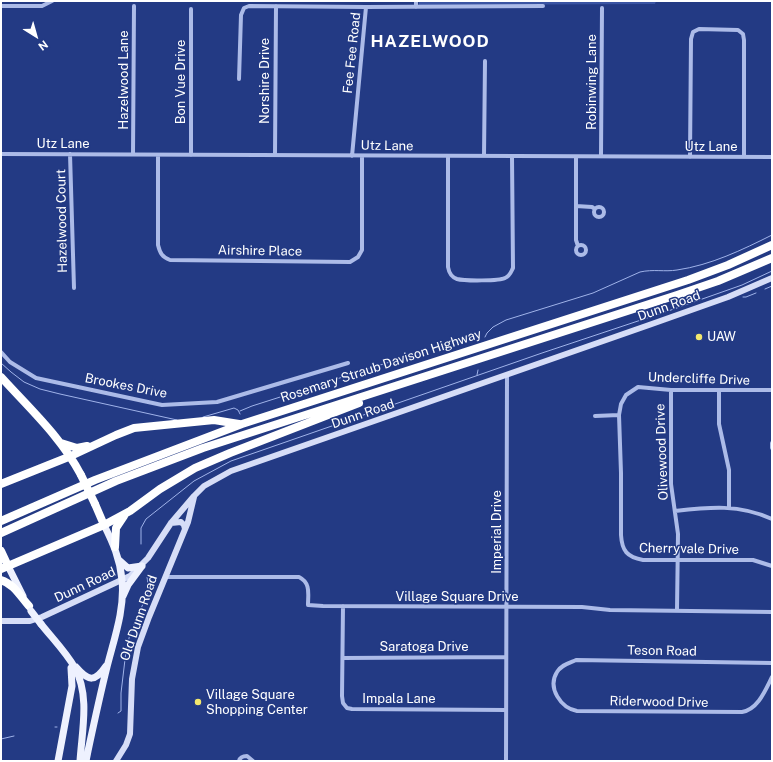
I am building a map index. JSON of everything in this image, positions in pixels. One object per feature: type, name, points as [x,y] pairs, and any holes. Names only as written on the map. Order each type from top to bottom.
[{"type":"highway","name":"Rosemary Straub Davison Highway","points":[[1,521],[115,471],[242,424],[688,280],[728,265],[772,245]]},
{"type":"highway","name":"Rosemary Straub Davison Highway","points":[[1,533],[116,481],[183,455],[271,425],[404,384],[698,288],[772,258]]},
{"type":"highway","points":[[1,376],[71,456],[104,525]]},
{"type":"highway","points":[[115,547],[116,528],[128,513],[160,489],[195,468],[404,384]]},
{"type":"highway","points":[[1,484],[71,456],[134,428],[214,420],[242,424]]},
{"type":"highway","points":[[61,443],[77,448],[99,443]]},
{"type":"highway","points":[[1,551],[5,568],[128,513]]},
{"type":"highway","points":[[115,547],[112,527],[118,518]]},
{"type":"highway","points":[[1,580],[7,582],[13,587],[30,608]]},
{"type":"main road","points":[[86,761],[118,624],[122,598],[122,580],[119,560],[115,547],[104,525]]},
{"type":"main road","points":[[119,560],[128,568],[142,566]]},
{"type":"main road","points":[[122,598],[128,585],[142,566]]},
{"type":"main road","points":[[5,568],[41,624],[83,675],[92,679],[98,676],[108,662]]},
{"type":"main road","points":[[58,761],[73,676],[67,656]]},
{"type":"main road","points":[[67,656],[75,668],[84,695],[80,761]]},
{"type":"street","points":[[1,6],[42,6],[52,1]]},
{"type":"street","points":[[416,1],[416,7]]},
{"type":"street","points":[[493,7],[493,3],[495,1]]},
{"type":"street","points":[[535,1],[536,7]]},
{"type":"street","name":"Hazelwood Lane","points":[[133,154],[134,6]]},
{"type":"street","points":[[239,79],[241,15],[244,8],[249,6],[366,7]]},
{"type":"street","name":"Norshire Drive","points":[[275,155],[276,6]]},
{"type":"street","name":"Fee Fee Road","points":[[352,156],[366,7],[543,6]]},
{"type":"street","name":"Robinwing Lane","points":[[602,8],[602,156]]},
{"type":"street","name":"Bon Vue Drive","points":[[191,9],[191,155]]},
{"type":"street","points":[[690,157],[691,39],[693,32],[699,29],[738,30],[743,34],[744,157]]},
{"type":"street","points":[[484,61],[484,156]]},
{"type":"street","name":"Utz Lane","points":[[1,154],[448,157],[772,157]]},
{"type":"street","name":"Hazelwood Court","points":[[70,154],[74,288]]},
{"type":"street","name":"Airshire Place","points":[[158,155],[158,245],[160,254],[164,258],[170,260],[350,262],[358,257],[362,250],[362,156]]},
{"type":"street","points":[[448,157],[448,267],[450,274],[458,279],[500,280],[507,277],[513,268],[512,156]]},
{"type":"street","points":[[576,157],[576,240],[578,246]]},
{"type":"street","points":[[576,206],[592,207],[595,209]]},
{"type":"street","name":"Dunn Road","points":[[1,621],[30,621],[42,617],[130,576],[142,566],[171,523],[204,486],[239,468],[728,297],[772,278]]},
{"type":"street","name":"Brookes Drive","points":[[1,352],[10,362],[36,378],[162,405],[217,402],[348,363]]},
{"type":"street","name":"Imperial Drive","points":[[506,761],[507,375]]},
{"type":"street","name":"Undercliffe Drive","points":[[620,415],[621,404],[626,395],[638,387],[671,390],[772,390]]},
{"type":"street","name":"Olivewood Drive","points":[[671,390],[671,484],[678,544],[678,610]]},
{"type":"street","points":[[719,390],[719,424],[729,470],[728,508]]},
{"type":"street","points":[[595,416],[620,415]]},
{"type":"street","name":"Cherryvale Drive","points":[[620,415],[621,543],[632,558],[643,560],[753,560],[772,566]]},
{"type":"street","points":[[772,443],[772,448]]},
{"type":"street","name":"Old Dunn Road","points":[[116,761],[126,745],[130,734],[132,680],[138,648],[188,522],[194,496]]},
{"type":"street","points":[[675,511],[709,507],[728,508],[748,510],[772,519]]},
{"type":"street","points":[[183,509],[186,511],[188,522]]},
{"type":"street","points":[[171,523],[181,522],[185,529]]},
{"type":"street","name":"Village Square Drive","points":[[165,577],[298,577],[303,579],[308,586],[308,605],[582,607],[610,610],[772,612]]},
{"type":"street","name":"Impala Lane","points":[[343,606],[342,696],[343,703],[347,708],[506,710]]},
{"type":"street","name":"Saratoga Drive","points":[[343,658],[506,657]]},
{"type":"street","name":"Teson Road","points":[[556,673],[561,667],[576,660],[772,663]]},
{"type":"street","name":"Riderwood Drive","points":[[556,673],[554,686],[559,700],[569,709],[584,711],[742,712],[753,708],[757,704],[772,677]]},
{"type":"street","points":[[239,761],[243,756],[246,756],[252,761]]},
{"type":"shaded area","points":[[419,1],[656,1],[655,4],[419,5]]},
{"type":"waterway","points":[[485,337],[493,327],[506,320],[593,293],[640,272],[677,270],[702,265],[738,251],[772,235]]},
{"type":"waterway","points":[[141,544],[141,528],[146,519],[194,481],[231,461],[542,353],[671,310],[742,285],[772,271]]},
{"type":"waterway","points":[[765,289],[772,286]]},
{"type":"waterway","points":[[743,297],[756,293]]},
{"type":"waterway","points":[[240,411],[418,353]]},
{"type":"waterway","points":[[1,363],[24,382],[40,389],[177,420]]},
{"type":"waterway","points":[[477,375],[478,370]]},
{"type":"waterway","points":[[203,417],[234,408],[238,410],[240,414]]},
{"type":"waterway","points":[[118,713],[121,711],[121,693],[126,651],[130,634],[149,590],[147,577]]},
{"type":"waterway","points":[[1,739],[14,736]]},
{"type":"place","name":"UAW","points":[[699,337]]},
{"type":"place","name":"Village Square Shopping Center","points":[[198,702]]},
{"type":"district","name":"HAZELWOOD","points":[[430,42]]}]
